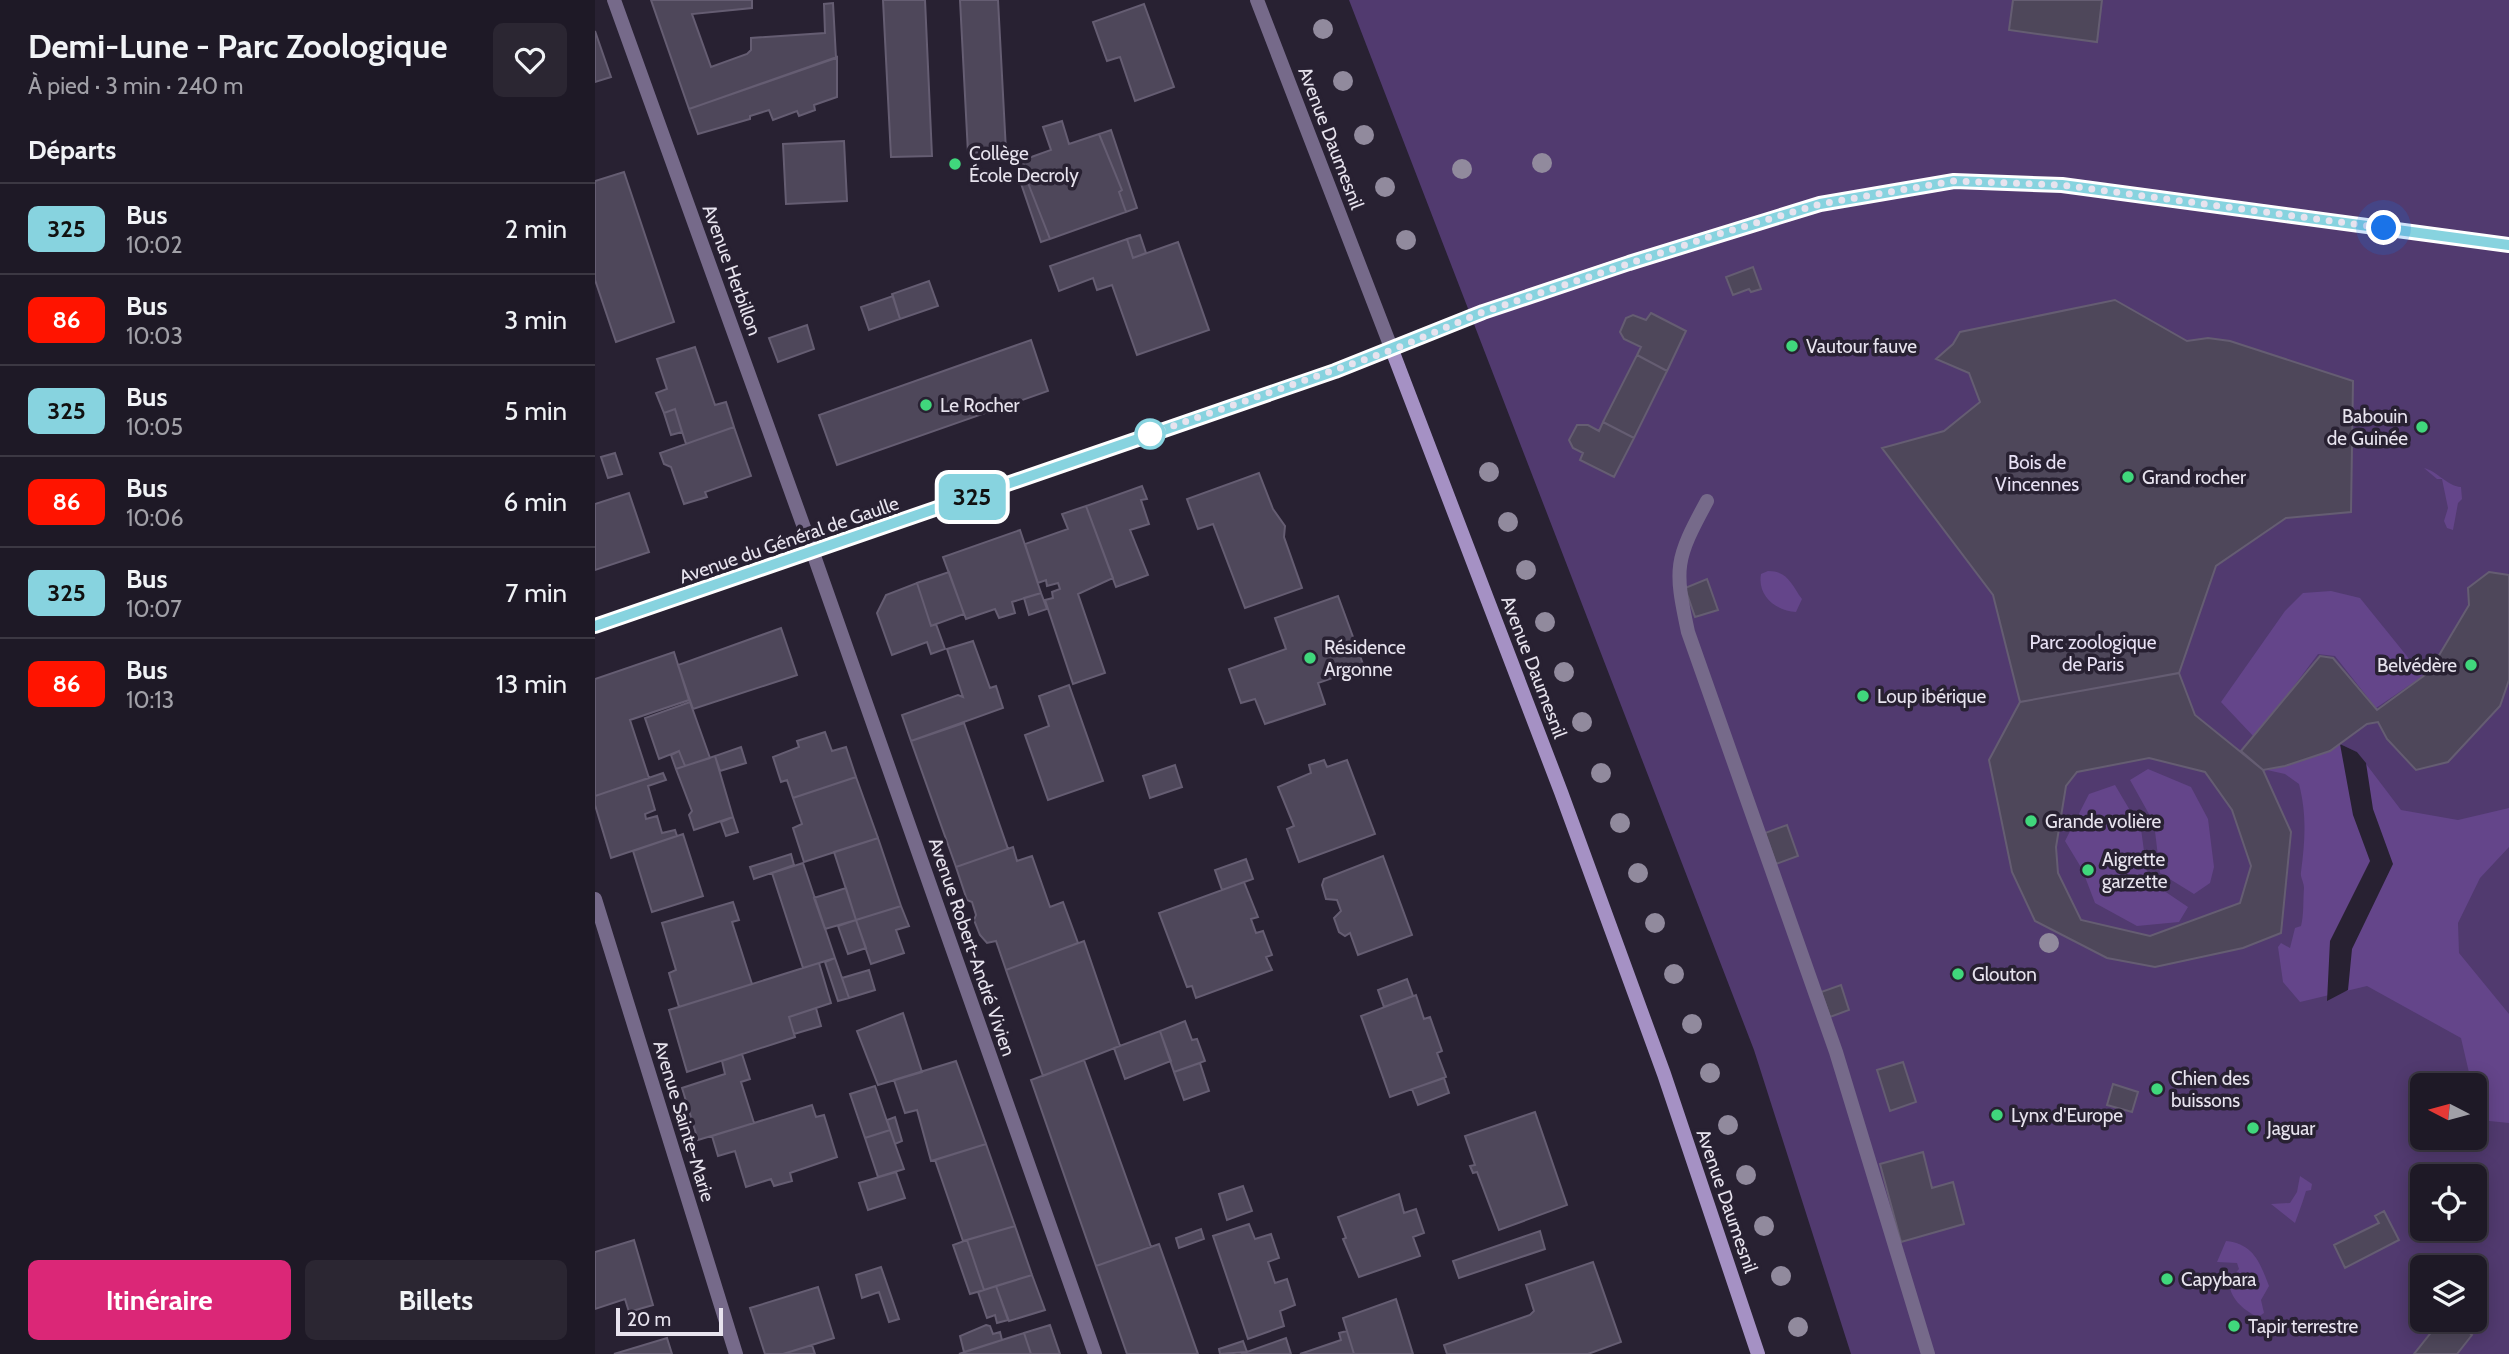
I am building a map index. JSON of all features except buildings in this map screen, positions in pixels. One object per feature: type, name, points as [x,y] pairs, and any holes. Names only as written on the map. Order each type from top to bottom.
[{"type":"main road","name":"Avenue du Général de Gaulle","points":[[595,626],[813,553],[1392,350],[1474,315],[1820,204],[1954,181],[2062,185],[2509,245]]},
{"type":"main road","name":"Avenue Daumesnil","points":[[1392,350],[1590,869],[1664,1074],[1758,1354]]},
{"type":"street","name":"Avenue Herbillon","points":[[614,0],[813,553]]},
{"type":"street","name":"Avenue Daumesnil","points":[[1257,0],[1392,350]]},
{"type":"street","points":[[1707,501],[1683,548],[1678,572],[1677,581],[1688,632],[1836,1052],[1928,1354]]},
{"type":"street","name":"Avenue Robert-André Vivien","points":[[813,553],[1095,1354]]},
{"type":"street","name":"Avenue Sainte-Marie","points":[[595,899],[736,1354]]},
{"type":"green space","name":"Bois de Vincennes","points":[[1349,0],[2509,0],[2509,1354],[1851,1354],[1754,1050]]},
{"type":"shaded area","points":[[2424,468],[2461,487],[2462,499],[2458,503],[2453,530],[2447,528],[2444,521],[2448,508],[2442,479],[2437,479]]},
{"type":"shaded area","points":[[1768,571],[1780,573],[1792,584],[1802,599],[1796,612],[1782,609],[1765,595],[1761,574]]},
{"type":"shaded area","points":[[2331,591],[2360,598],[2423,676],[2376,708],[2335,656],[2318,654],[2255,738],[2221,702],[2285,611],[2303,593]]},
{"type":"shaded area","points":[[2340,744],[2357,752],[2401,810],[2458,820],[2509,808],[2509,847],[2480,878],[2458,923],[2459,953],[2509,1014],[2509,1123],[2487,1121],[2487,1073],[2469,1073],[2461,1038],[2367,986],[2300,1002],[2283,982],[2278,947],[2281,943],[2290,948],[2295,928],[2301,926],[2303,917],[2304,888],[2301,874],[2304,817],[2299,784],[2285,774],[2267,770],[2330,751]]},
{"type":"shaded area","points":[[2148,769],[2191,787],[2208,819],[2214,867],[2210,883],[2194,894],[2160,873],[2154,823],[2130,780]]},
{"type":"shaded area","points":[[2115,785],[2141,829],[2148,880],[2188,907],[2179,922],[2137,926],[2095,903],[2082,869],[2065,841],[2089,794]]},
{"type":"shaded area","points":[[2300,1176],[2312,1184],[2311,1190],[2306,1191],[2295,1223],[2271,1204],[2290,1203],[2297,1192]]},
{"type":"shaded area","points":[[2226,1241],[2250,1250],[2269,1286],[2261,1300],[2264,1313],[2258,1317],[2242,1307],[2231,1292],[2229,1280],[2239,1269],[2237,1263],[2217,1262]]},
{"type":"pier","points":[[2340,744],[2357,752],[2366,763],[2373,809],[2393,864],[2352,949],[2348,990],[2327,1001],[2330,941],[2370,861],[2353,815]]},
{"type":"bus line","name":"325","points":[[595,626],[1335,371],[1483,312],[1629,263],[1820,204],[1954,181],[2062,185],[2509,245]]},
{"type":"place","name":"Collège École Decroly","points":[[955,164]]},
{"type":"place","name":"Vautour fauve","points":[[1792,346]]},
{"type":"place","name":"Le Rocher","points":[[926,405]]},
{"type":"place","name":"Babouin de Guinée","points":[[2422,427]]},
{"type":"place","name":"Grand rocher","points":[[2128,477]]},
{"type":"place","name":"Résidence Argonne","points":[[1310,658]]},
{"type":"place","name":"Belvédère","points":[[2471,665]]},
{"type":"place","name":"Loup ibérique","points":[[1863,696]]},
{"type":"place","name":"Grande volière","points":[[2031,821]]},
{"type":"place","name":"Aigrette garzette","points":[[2088,870]]},
{"type":"place","name":"Glouton","points":[[1958,974]]},
{"type":"place","name":"Chien des buissons","points":[[2157,1089]]},
{"type":"place","name":"Lynx d'Europe","points":[[1997,1115]]},
{"type":"place","name":"Jaguar","points":[[2253,1128]]},
{"type":"place","name":"Capybara","points":[[2167,1279]]},
{"type":"place","name":"Tapir terrestre","points":[[2234,1326]]},
{"type":"route","points":[[1150,434],[1335,371],[1483,312],[1709,237],[1820,204],[1954,181],[2062,185],[2384,228]]},
{"type":"park label","name":"Parc zoologique de Paris","points":[[2093,653]]}]
